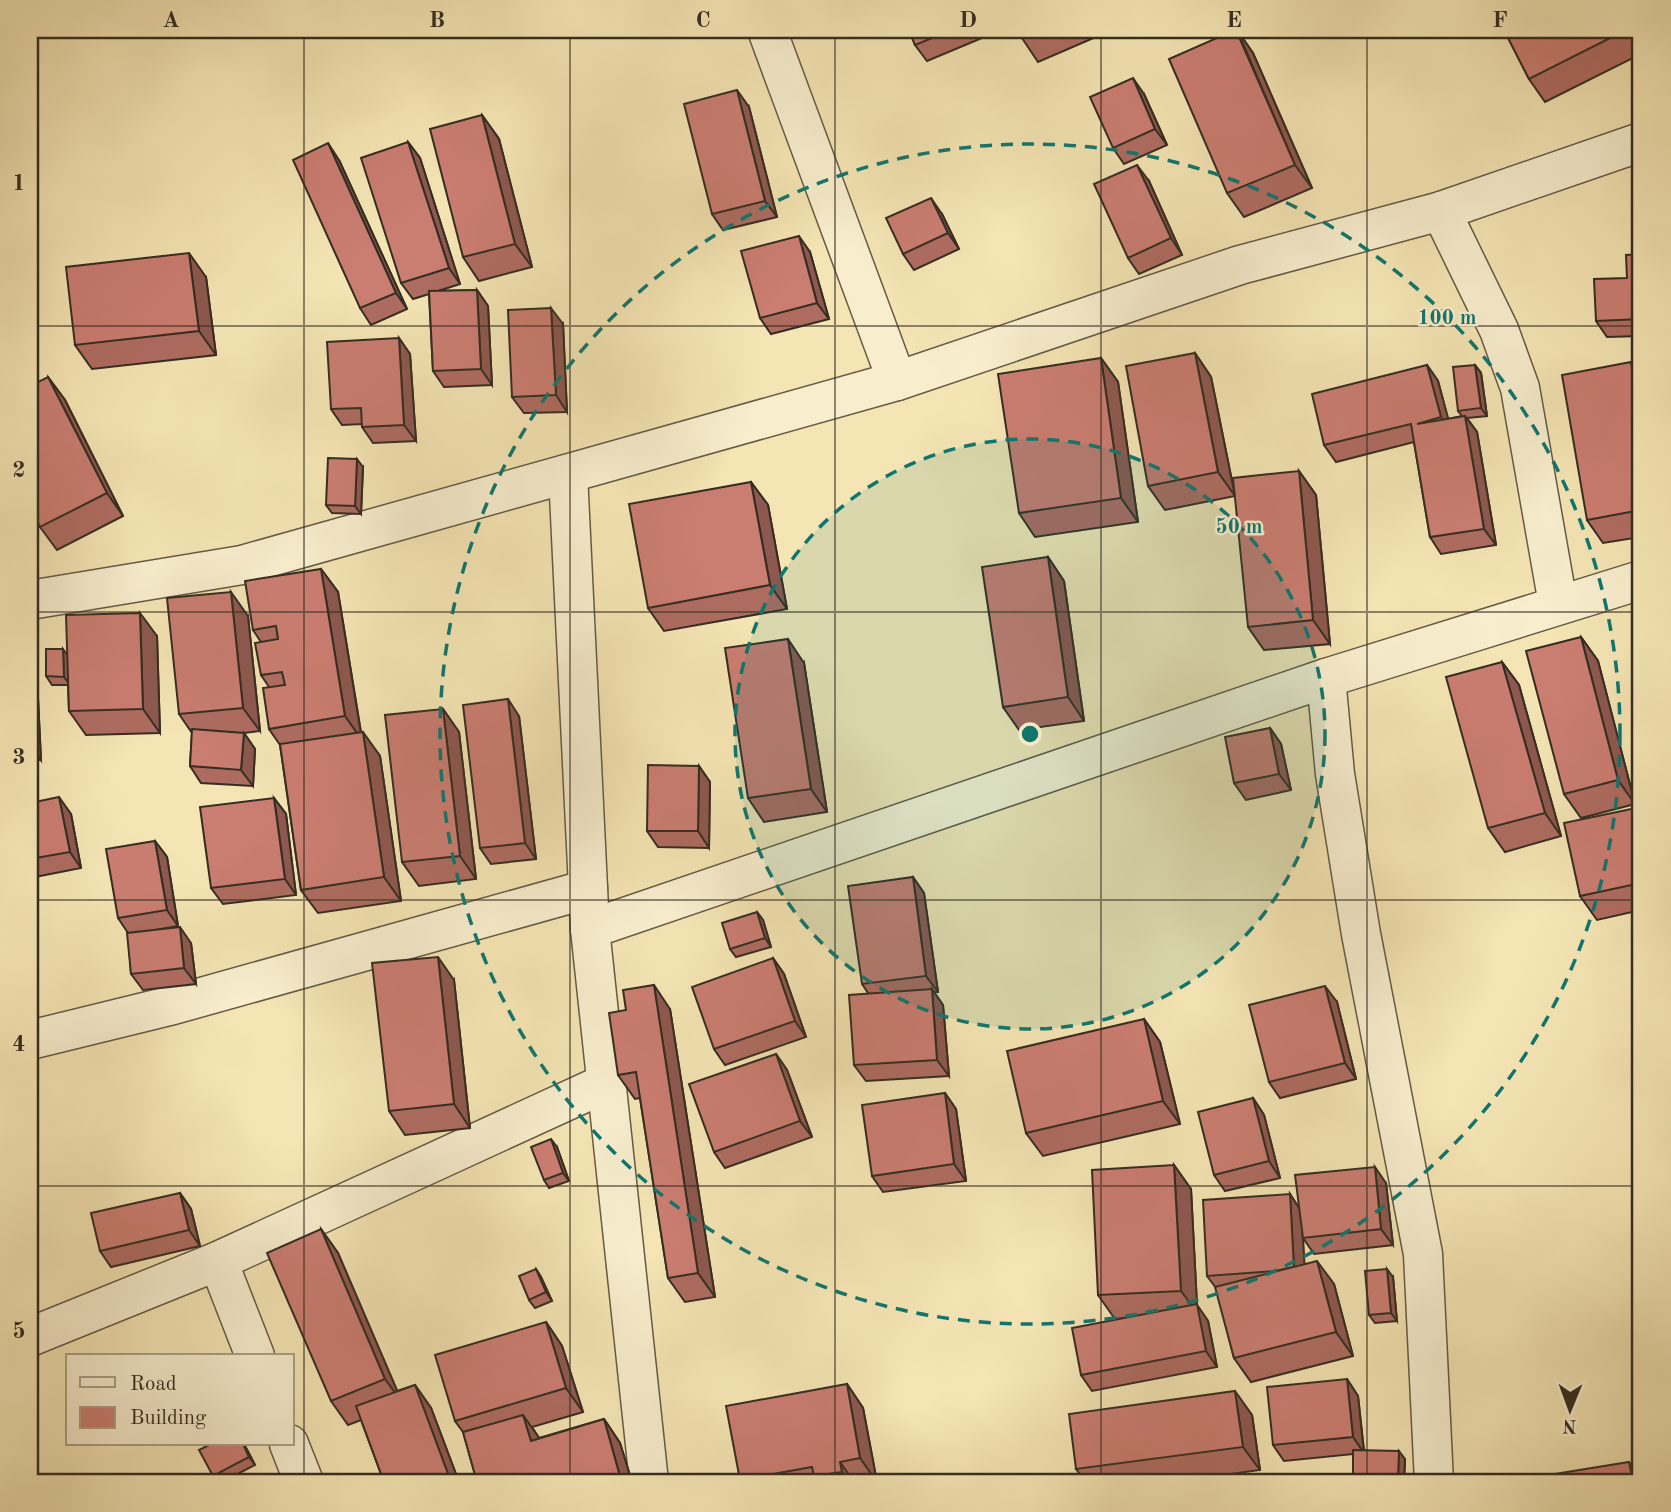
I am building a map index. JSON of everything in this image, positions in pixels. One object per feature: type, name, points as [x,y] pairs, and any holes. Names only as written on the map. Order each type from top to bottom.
[{"type":"street","points":[[767,30],[897,381]]},
{"type":"street","points":[[30,600],[242,565],[897,381],[1240,265],[1441,211],[1641,142]]},
{"type":"street","points":[[1441,211],[1499,330],[1520,388],[1558,604]]},
{"type":"street","points":[[569,474],[590,929],[649,1482]]},
{"type":"street","points":[[590,929],[1326,678],[1641,580]]},
{"type":"street","points":[[1326,678],[1335,774],[1357,907],[1423,1254],[1436,1466],[1434,1482]]},
{"type":"street","points":[[30,1040],[173,1005],[588,889]]},
{"type":"street","points":[[30,1338],[218,1261],[606,1083]]},
{"type":"street","points":[[218,1261],[254,1354]]},
{"type":"street","points":[[290,1446],[304,1482]]},
{"type":"building","points":[[909,30],[952,30],[915,45]]},
{"type":"building","points":[[1018,30],[1041,30],[1022,38]]},
{"type":"building","points":[[1236,30],[1295,165],[1227,193],[1169,59]]},
{"type":"building","points":[[1504,30],[1626,30],[1529,79]]},
{"type":"building","points":[[1133,78],[1155,129],[1113,148],[1090,97]]},
{"type":"building","points":[[737,90],[765,201],[712,214],[684,104]]},
{"type":"building","points":[[482,115],[515,244],[463,257],[430,129]]},
{"type":"building","points":[[408,142],[449,268],[401,283],[361,158]]},
{"type":"building","points":[[328,143],[396,293],[360,308],[293,160]]},
{"type":"building","points":[[1137,165],[1171,238],[1128,258],[1094,184]]},
{"type":"building","points":[[931,198],[948,233],[903,254],[886,218]]},
{"type":"building","points":[[799,236],[817,303],[760,318],[741,251]]},
{"type":"building","points":[[189,253],[199,331],[75,345],[66,267]]},
{"type":"building","points":[[1641,254],[1641,319],[1596,321],[1594,279],[1627,278],[1626,255]]},
{"type":"building","points":[[477,290],[481,369],[433,371],[429,291]]},
{"type":"building","points":[[551,308],[556,395],[512,397],[508,310]]},
{"type":"building","points":[[399,338],[404,425],[362,427],[361,408],[331,409],[327,342]]},
{"type":"building","points":[[1641,350],[1641,394],[1632,351]]},
{"type":"building","points":[[1195,353],[1218,472],[1148,486],[1126,366]]},
{"type":"building","points":[[1101,358],[1121,498],[1019,513],[998,374]]},
{"type":"building","points":[[1631,362],[1641,422],[1641,510],[1587,520],[1562,375]]},
{"type":"building","points":[[1427,365],[1441,417],[1417,424],[1465,416],[1484,529],[1430,537],[1411,424],[1324,445],[1312,394]]},
{"type":"building","points":[[1475,365],[1481,408],[1458,411],[1453,367]]},
{"type":"building","points":[[48,377],[107,493],[40,527],[30,506],[30,386]]},
{"type":"building","points":[[328,458],[357,459],[355,506],[326,505]]},
{"type":"building","points":[[1299,471],[1313,620],[1248,627],[1233,478]]},
{"type":"building","points":[[751,482],[770,585],[648,608],[629,504]]},
{"type":"building","points":[[1048,557],[1068,697],[1003,707],[982,567]]},
{"type":"building","points":[[321,569],[345,716],[269,729],[263,688],[285,685],[282,672],[261,675],[255,643],[278,639],[276,626],[253,630],[245,581]]},
{"type":"building","points":[[231,592],[243,708],[179,714],[167,598]]},
{"type":"building","points":[[140,613],[143,709],[69,711],[66,615]]},
{"type":"building","points":[[1581,637],[1618,780],[1564,794],[1526,651]]},
{"type":"building","points":[[788,639],[811,789],[748,798],[725,648]]},
{"type":"building","points":[[46,649],[63,649],[64,677],[46,676]]},
{"type":"building","points":[[1502,662],[1545,813],[1488,828],[1446,677]]},
{"type":"building","points":[[508,699],[525,843],[480,848],[463,705]]},
{"type":"building","points":[[443,709],[460,856],[402,862],[385,715]]},
{"type":"building","points":[[1270,728],[1279,774],[1234,783],[1225,737]]},
{"type":"building","points":[[192,729],[244,733],[241,770],[190,766]]},
{"type":"building","points":[[363,732],[384,877],[301,890],[280,744]]},
{"type":"building","points":[[648,765],[699,766],[698,831],[647,831]]},
{"type":"building","points":[[59,797],[70,852],[30,859],[30,803]]},
{"type":"building","points":[[274,798],[285,879],[211,888],[200,807]]},
{"type":"building","points":[[1641,807],[1641,883],[1580,896],[1564,823]]},
{"type":"building","points":[[155,841],[167,910],[118,918],[106,849]]},
{"type":"building","points":[[913,877],[926,976],[862,984],[848,886]]},
{"type":"building","points":[[757,912],[765,938],[730,949],[722,923]]},
{"type":"building","points":[[180,927],[184,968],[131,974],[127,933]]},
{"type":"building","points":[[438,957],[454,1104],[389,1111],[372,963]]},
{"type":"building","points":[[773,958],[795,1021],[714,1049],[692,987]]},
{"type":"building","points":[[654,985],[698,1273],[668,1278],[636,1072],[618,1075],[609,1013],[626,1010],[623,990]]},
{"type":"building","points":[[1325,986],[1345,1063],[1269,1082],[1249,1005]]},
{"type":"building","points":[[932,989],[937,1060],[854,1065],[849,995]]},
{"type":"building","points":[[1144,1019],[1163,1101],[1026,1133],[1007,1051]]},
{"type":"building","points":[[776,1054],[800,1121],[714,1152],[689,1084]]},
{"type":"building","points":[[945,1093],[954,1164],[872,1176],[862,1105]]},
{"type":"building","points":[[1253,1098],[1269,1161],[1214,1175],[1198,1112]]},
{"type":"building","points":[[551,1139],[563,1173],[544,1180],[531,1147]]},
{"type":"building","points":[[1174,1165],[1181,1291],[1098,1295],[1092,1170]]},
{"type":"building","points":[[1375,1167],[1381,1229],[1303,1238],[1295,1175]]},
{"type":"building","points":[[180,1193],[189,1230],[100,1251],[91,1213]]},
{"type":"building","points":[[1290,1194],[1294,1267],[1207,1276],[1203,1200]]},
{"type":"building","points":[[321,1229],[385,1379],[331,1401],[267,1253]]},
{"type":"building","points":[[1317,1261],[1336,1332],[1234,1358],[1215,1287]]},
{"type":"building","points":[[536,1269],[546,1292],[529,1300],[519,1276]]},
{"type":"building","points":[[1387,1269],[1391,1313],[1369,1315],[1365,1271]]},
{"type":"building","points":[[1197,1304],[1206,1351],[1081,1375],[1072,1328]]},
{"type":"building","points":[[546,1322],[566,1388],[455,1421],[435,1355]]},
{"type":"building","points":[[1347,1379],[1353,1437],[1273,1445],[1267,1387]]},
{"type":"building","points":[[847,1384],[860,1458],[840,1462],[842,1472],[814,1476],[812,1467],[740,1480],[726,1406]]},
{"type":"building","points":[[415,1385],[451,1482],[384,1482],[356,1406]]},
{"type":"building","points":[[1235,1391],[1243,1447],[1076,1469],[1069,1414]]},
{"type":"building","points":[[523,1415],[531,1441],[604,1419],[621,1480],[477,1482],[463,1432]]},
{"type":"building","points":[[207,1446],[244,1446],[249,1457],[213,1476],[199,1450]]},
{"type":"building","points":[[1353,1450],[1399,1451],[1398,1478],[1353,1478]]},
{"type":"building","points":[[1629,1462],[1633,1482],[1506,1482]]},
{"type":"building","points":[[1283,1476],[1283,1482],[1216,1482],[1216,1477]]}]
